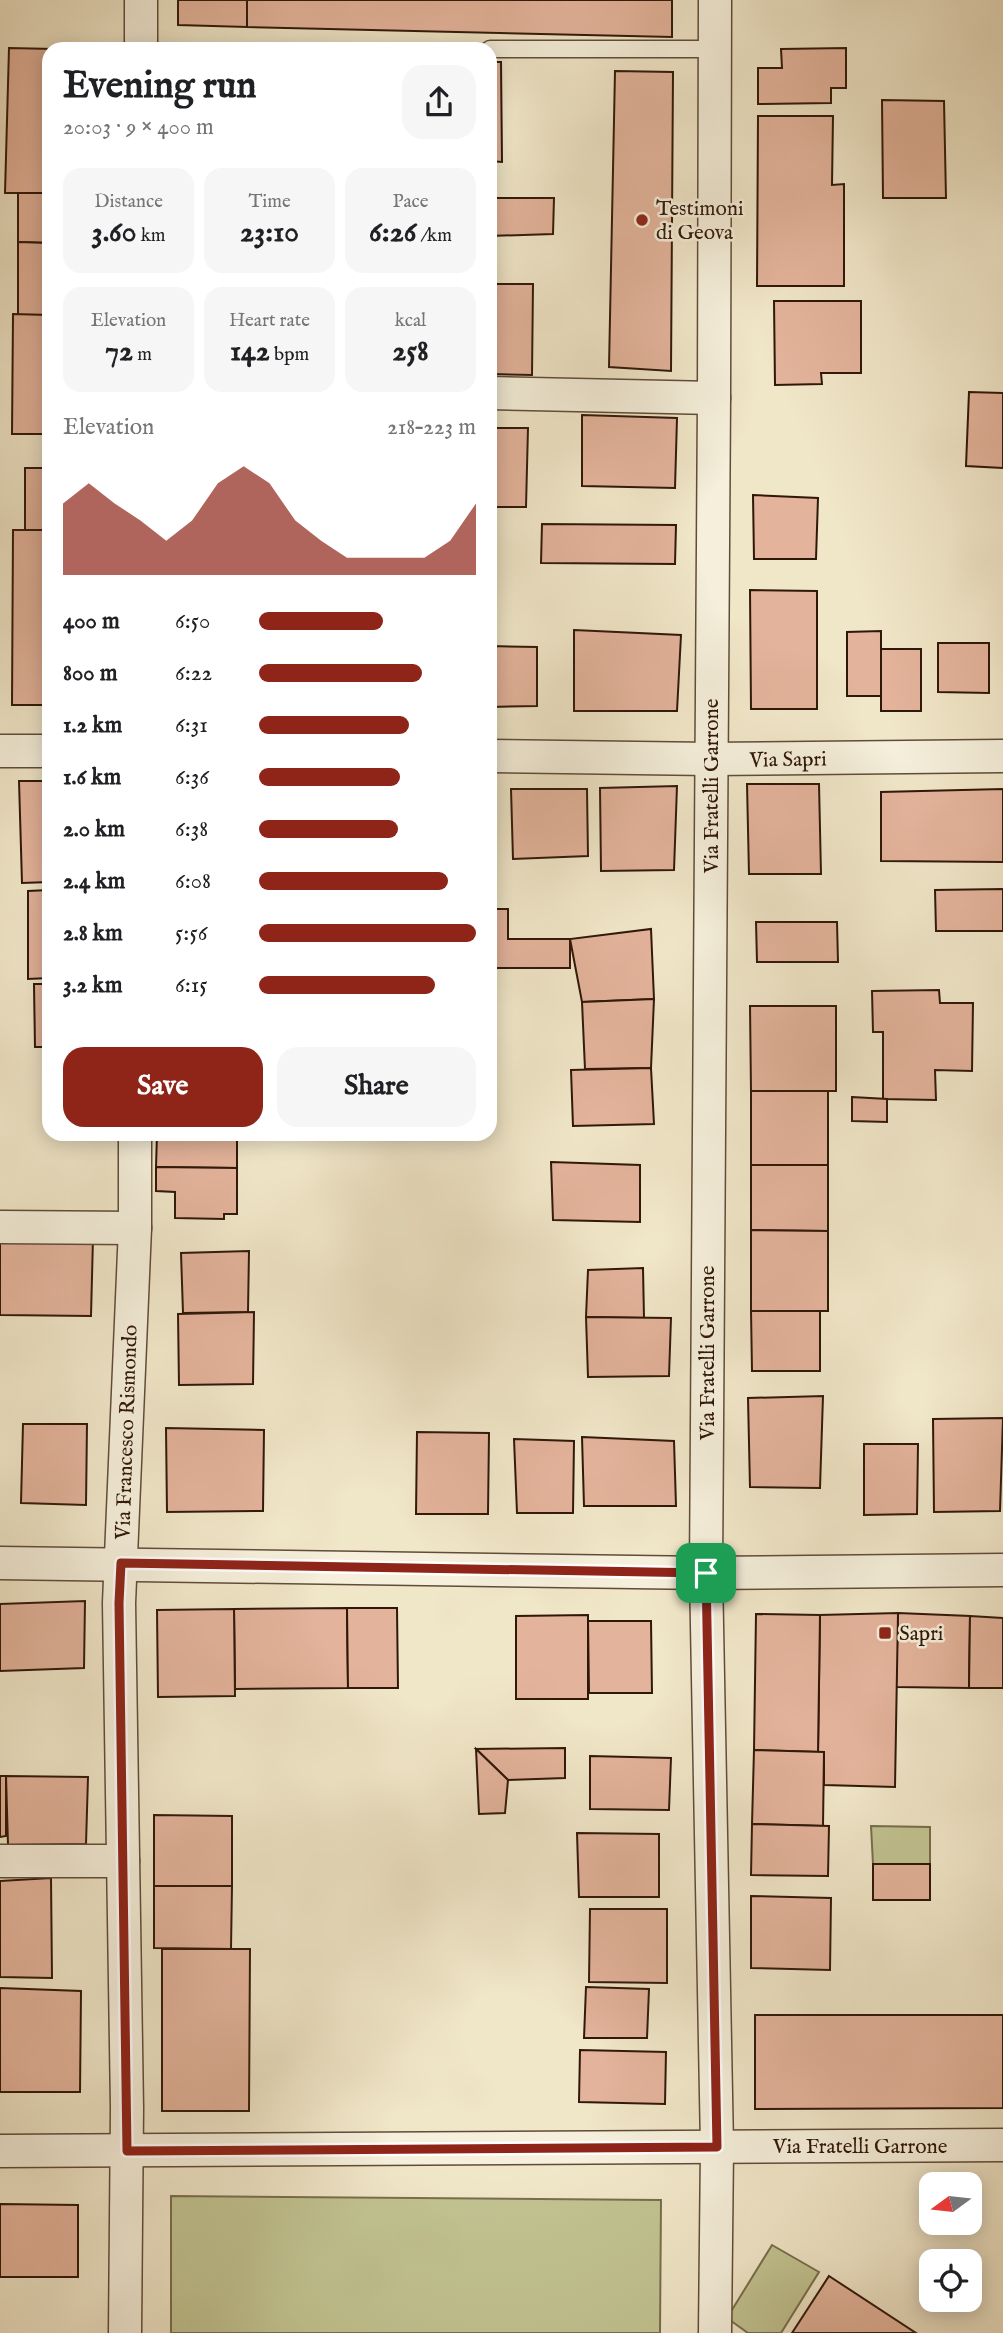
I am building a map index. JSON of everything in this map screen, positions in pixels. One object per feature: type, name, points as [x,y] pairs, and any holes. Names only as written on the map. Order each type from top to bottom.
[{"type":"street","points":[[141,0],[141,42]]},
{"type":"street","name":"Via Fratelli Garrone","points":[[715,0],[706,1573],[717,2147],[715,2333]]},
{"type":"street","points":[[497,393],[714,398]]},
{"type":"street","points":[[0,751],[42,751]]},
{"type":"street","name":"Via Sapri","points":[[497,756],[710,759],[1003,756]]},
{"type":"street","name":"Via Francesco Rismondo","points":[[125,2333],[127,2151],[119,1603],[135,1228],[135,1141]]},
{"type":"street","points":[[0,1227],[135,1228]]},
{"type":"street","points":[[0,1563],[706,1573],[1003,1570]]},
{"type":"street","points":[[0,1861],[123,1861]]},
{"type":"street","name":"Via Fratelli Garrone","points":[[717,2147],[1003,2145]]},
{"type":"street","points":[[0,2151],[717,2147]]},
{"type":"lane","points":[[497,49],[715,49]]},
{"type":"green space","points":[[871,1826],[930,1827],[930,1864],[873,1864]]},
{"type":"green space","points":[[171,2196],[661,2200],[660,2333],[171,2333]]},
{"type":"green space","points":[[772,2245],[819,2272],[781,2333],[748,2333],[727,2318]]},
{"type":"building","points":[[178,0],[247,0],[247,27],[178,25]]},
{"type":"building","points":[[247,0],[672,0],[672,37],[247,27]]},
{"type":"building","points":[[9,48],[42,49],[42,193],[5,193]]},
{"type":"building","points":[[846,48],[846,88],[831,88],[831,103],[758,104],[758,68],[782,68],[781,49]]},
{"type":"building","points":[[497,62],[501,62],[502,162],[497,162]]},
{"type":"building","name":"Testimoni di Geova","points":[[615,71],[673,72],[671,371],[609,367]]},
{"type":"building","points":[[882,100],[944,101],[946,198],[883,198]]},
{"type":"building","points":[[758,116],[833,116],[832,185],[844,184],[844,286],[757,286]]},
{"type":"building","points":[[18,193],[42,193],[42,243],[18,242]]},
{"type":"building","points":[[497,198],[554,198],[553,234],[497,236]]},
{"type":"building","points":[[18,242],[42,243],[42,315],[18,315]]},
{"type":"building","points":[[497,284],[533,284],[532,375],[497,374]]},
{"type":"building","points":[[774,301],[861,301],[861,373],[821,373],[822,384],[775,385]]},
{"type":"building","points":[[13,314],[42,315],[42,434],[12,434]]},
{"type":"building","points":[[969,392],[1003,393],[1003,468],[966,466]]},
{"type":"building","points":[[582,415],[677,418],[675,488],[582,486]]},
{"type":"building","points":[[497,428],[528,428],[526,507],[497,507]]},
{"type":"building","points":[[25,468],[42,468],[42,530],[25,530]]},
{"type":"building","points":[[753,495],[818,498],[816,559],[754,559]]},
{"type":"building","points":[[542,524],[676,525],[675,564],[541,563]]},
{"type":"building","points":[[13,530],[42,530],[42,705],[12,705]]},
{"type":"building","points":[[750,590],[817,591],[817,709],[751,709]]},
{"type":"building","points":[[574,630],[681,635],[677,711],[574,711]]},
{"type":"building","points":[[881,631],[881,696],[847,696],[847,632]]},
{"type":"building","points":[[938,643],[989,643],[989,693],[938,692]]},
{"type":"building","points":[[497,646],[537,647],[537,706],[497,707]]},
{"type":"building","points":[[881,649],[921,649],[921,711],[881,711]]},
{"type":"building","points":[[19,781],[42,781],[42,882],[22,883]]},
{"type":"building","points":[[747,784],[819,784],[821,874],[749,874]]},
{"type":"building","points":[[677,786],[674,870],[601,871],[600,788]]},
{"type":"building","points":[[511,789],[587,789],[588,856],[513,859]]},
{"type":"building","points":[[1003,789],[1003,862],[881,861],[881,792]]},
{"type":"building","points":[[1003,889],[1003,931],[936,931],[935,890]]},
{"type":"building","points":[[42,890],[42,978],[28,979],[28,891]]},
{"type":"building","points":[[497,909],[508,909],[508,939],[570,939],[570,968],[497,968]]},
{"type":"building","points":[[756,922],[837,922],[838,962],[757,962]]},
{"type":"building","points":[[651,929],[654,999],[582,1002],[570,939]]},
{"type":"building","points":[[34,984],[42,984],[42,1047],[35,1047]]},
{"type":"building","points":[[939,990],[940,1003],[973,1003],[972,1071],[935,1070],[936,1100],[883,1099],[883,1032],[873,1032],[872,991]]},
{"type":"building","points":[[654,999],[651,1068],[585,1069],[582,1002]]},
{"type":"building","points":[[750,1006],[836,1006],[836,1091],[751,1091]]},
{"type":"building","points":[[651,1068],[654,1124],[573,1126],[571,1070]]},
{"type":"building","points":[[751,1091],[828,1091],[828,1165],[751,1165]]},
{"type":"building","points":[[852,1097],[887,1099],[887,1122],[852,1121]]},
{"type":"building","points":[[157,1141],[237,1141],[237,1168],[156,1167]]},
{"type":"building","points":[[551,1162],[640,1165],[640,1222],[553,1220]]},
{"type":"building","points":[[751,1165],[828,1165],[828,1231],[751,1230]]},
{"type":"building","points":[[156,1167],[237,1168],[237,1214],[224,1214],[224,1219],[175,1218],[175,1192],[156,1191]]},
{"type":"building","points":[[751,1230],[828,1231],[828,1311],[751,1311]]},
{"type":"building","points":[[0,1238],[93,1238],[91,1316],[0,1315]]},
{"type":"building","points":[[249,1251],[248,1312],[183,1313],[181,1253]]},
{"type":"building","points":[[643,1268],[644,1318],[586,1317],[588,1270]]},
{"type":"building","points":[[751,1311],[820,1311],[820,1371],[752,1371]]},
{"type":"building","points":[[254,1312],[253,1384],[179,1385],[178,1314]]},
{"type":"building","points":[[586,1317],[671,1318],[669,1376],[588,1377]]},
{"type":"building","points":[[823,1396],[820,1488],[750,1487],[748,1398]]},
{"type":"building","points":[[1003,1418],[1000,1511],[934,1512],[933,1419]]},
{"type":"building","points":[[23,1424],[87,1424],[86,1505],[21,1503]]},
{"type":"building","points":[[166,1428],[264,1430],[263,1511],[167,1512]]},
{"type":"building","points":[[417,1432],[489,1433],[488,1514],[416,1514]]},
{"type":"building","points":[[582,1437],[674,1441],[676,1506],[584,1506]]},
{"type":"building","points":[[514,1439],[574,1441],[573,1513],[517,1513]]},
{"type":"building","points":[[864,1444],[918,1444],[917,1514],[864,1515]]},
{"type":"building","points":[[85,1601],[84,1668],[0,1671],[0,1604]]},
{"type":"building","points":[[347,1608],[348,1688],[235,1689],[234,1609]]},
{"type":"building","points":[[347,1608],[397,1608],[398,1688],[348,1688]]},
{"type":"building","points":[[234,1609],[235,1696],[158,1697],[157,1610]]},
{"type":"building","points":[[898,1613],[970,1616],[969,1688],[896,1687]]},
{"type":"building","points":[[898,1613],[895,1787],[824,1785],[824,1752],[818,1752],[820,1615]]},
{"type":"building","points":[[756,1614],[820,1615],[818,1752],[754,1750]]},
{"type":"building","points":[[588,1615],[588,1699],[516,1699],[516,1616]]},
{"type":"building","points":[[970,1616],[1003,1618],[1003,1688],[969,1688]]},
{"type":"building","points":[[588,1621],[651,1621],[652,1693],[589,1693]]},
{"type":"building","points":[[565,1748],[565,1778],[508,1780],[476,1749]]},
{"type":"building","points":[[476,1749],[508,1780],[505,1813],[479,1814]]},
{"type":"building","points":[[754,1750],[824,1752],[823,1826],[752,1824]]},
{"type":"building","points":[[590,1756],[671,1758],[669,1810],[590,1809]]},
{"type":"building","points":[[0,1776],[6,1776],[6,1836],[0,1837]]},
{"type":"building","points":[[6,1776],[88,1777],[86,1844],[8,1845]]},
{"type":"building","points":[[154,1815],[232,1816],[232,1886],[154,1886]]},
{"type":"building","points":[[752,1824],[829,1826],[828,1876],[751,1875]]},
{"type":"building","points":[[577,1833],[659,1834],[659,1897],[579,1897]]},
{"type":"building","points":[[873,1864],[930,1864],[930,1900],[873,1900]]},
{"type":"building","points":[[51,1878],[52,1978],[0,1977],[0,1881]]},
{"type":"building","points":[[154,1886],[232,1886],[231,1949],[154,1948]]},
{"type":"building","points":[[751,1896],[831,1898],[830,1970],[751,1968]]},
{"type":"building","points":[[590,1909],[667,1909],[667,1983],[589,1982]]},
{"type":"building","points":[[162,1949],[250,1949],[249,2111],[162,2111]]},
{"type":"building","points":[[586,1987],[649,1989],[647,2038],[584,2038]]},
{"type":"building","points":[[0,1988],[81,1991],[80,2092],[0,2092]]},
{"type":"building","points":[[755,2015],[1003,2015],[1003,2108],[755,2109]]},
{"type":"building","points":[[580,2050],[666,2052],[665,2104],[579,2102]]},
{"type":"building","points":[[0,2204],[78,2205],[78,2277],[0,2277]]},
{"type":"building","points":[[829,2276],[916,2333],[792,2333]]},
{"type":"place","name":"Testimoni di Geova","points":[[642,220]]},
{"type":"place","name":"Sapri","points":[[885,1633]]},
{"type":"route","points":[[121,1563],[706,1573],[717,2147],[127,2151],[119,1603],[121,1563]]}]
